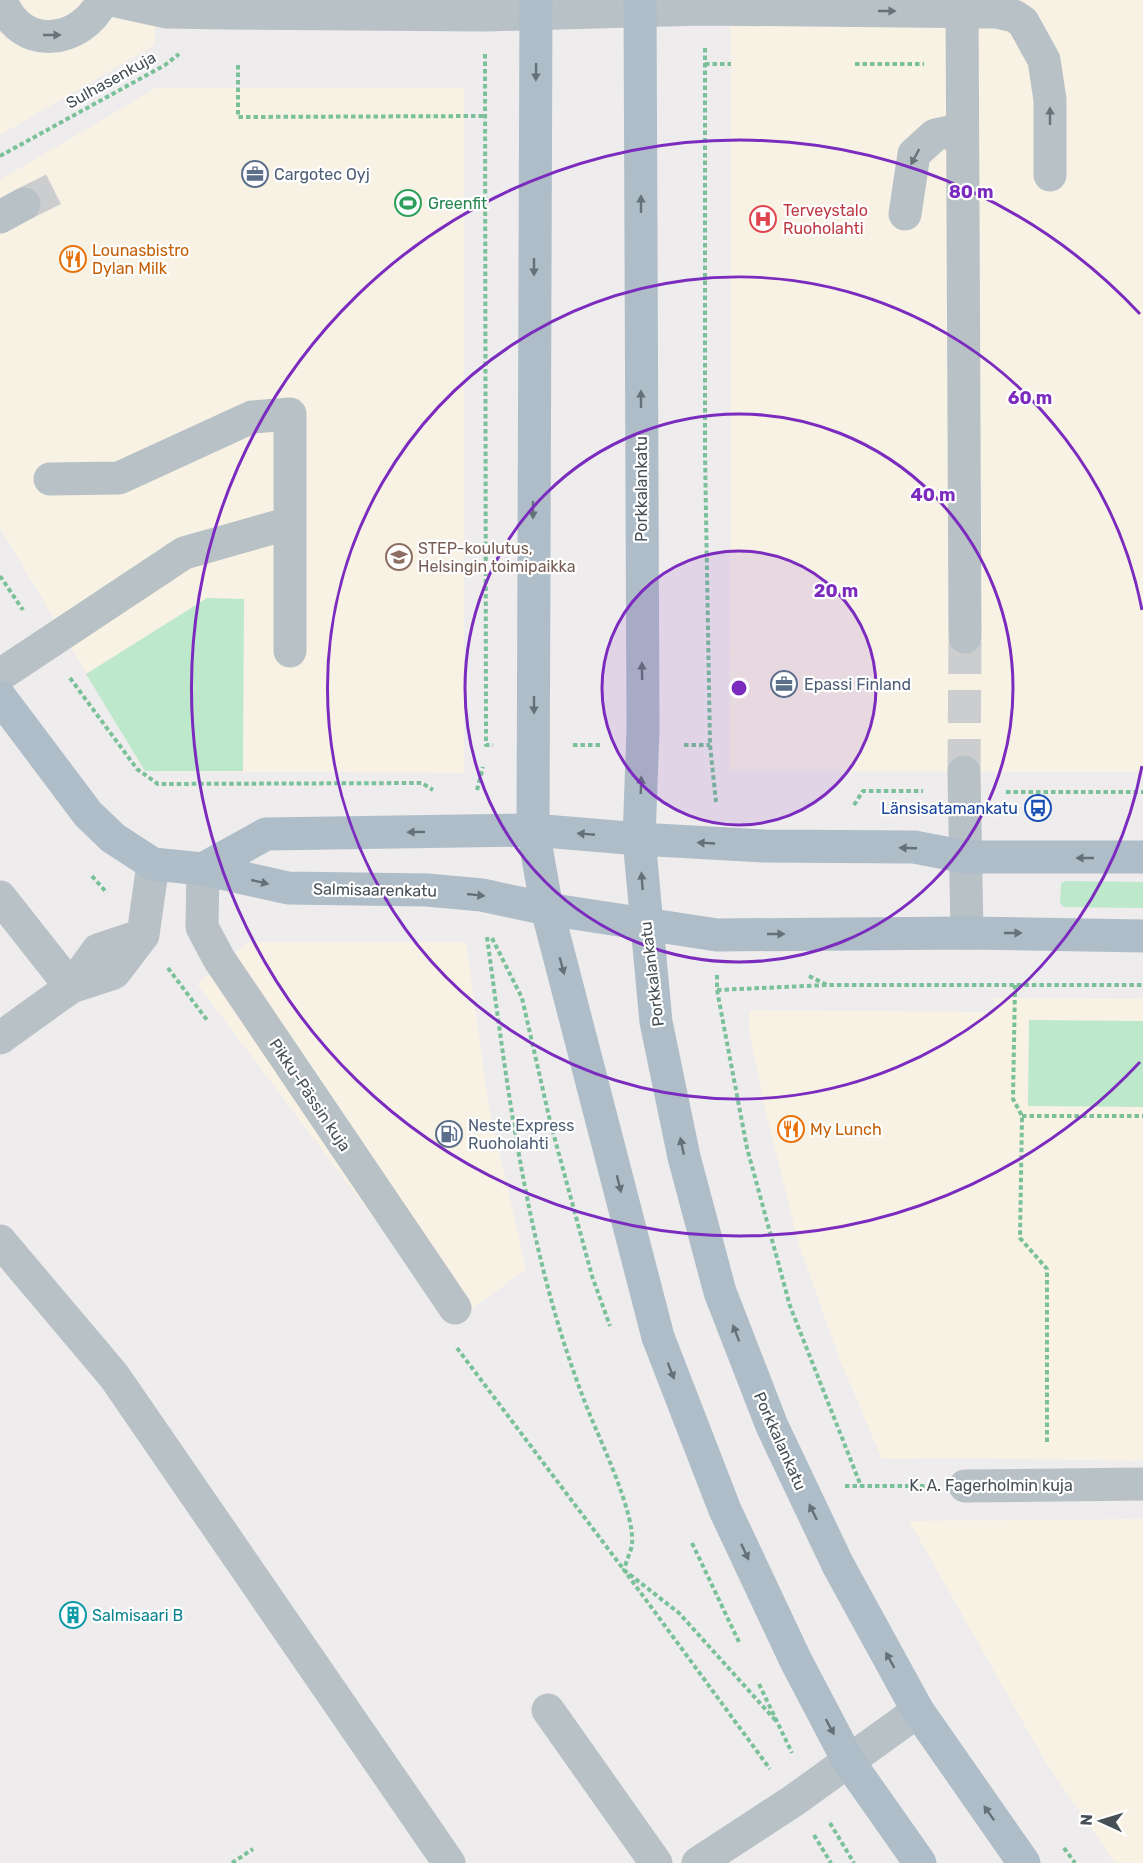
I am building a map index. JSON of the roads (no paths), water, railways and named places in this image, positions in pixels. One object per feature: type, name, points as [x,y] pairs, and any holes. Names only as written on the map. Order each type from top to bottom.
[{"type":"main road","points":[[544,4],[533,830],[547,909],[658,1337],[725,1510],[796,1661],[849,1762],[920,1863]]},
{"type":"main road","name":"Porkkalankatu","points":[[640,5],[642,745],[639,839],[645,922],[658,1033],[684,1157],[720,1292],[772,1426],[837,1565],[918,1712],[1024,1863]]},
{"type":"main road","name":"Salmisaarenkatu","points":[[0,697],[88,814],[113,838],[153,864],[203,869],[288,888],[427,890],[482,895],[547,909]]},
{"type":"main road","points":[[203,869],[266,834],[533,830],[764,846],[914,848],[966,857],[1143,857]]},
{"type":"main road","points":[[547,909],[645,922],[717,935],[967,933],[1143,936]]},
{"type":"street","points":[[0,0],[15,23],[30,33],[48,37],[66,35],[83,27],[96,15],[103,0]]},
{"type":"street","points":[[111,0],[166,12],[226,13],[544,4],[962,6],[1014,16],[1023,22],[1044,60],[1050,100],[1050,175]]},
{"type":"street","points":[[962,6],[965,637]]},
{"type":"street","points":[[905,214],[914,154],[935,135],[962,129]]},
{"type":"street","points":[[50,479],[119,478],[252,417],[290,414],[290,651]]},
{"type":"street","points":[[0,675],[184,553],[290,523]]},
{"type":"street","points":[[964,772],[967,933]]},
{"type":"street","points":[[0,1038],[71,987],[98,950],[143,935],[153,864]]},
{"type":"street","name":"Pikku-Pässin kuja","points":[[203,869],[202,927],[219,959],[455,1308]]},
{"type":"street","points":[[0,897],[71,987]]},
{"type":"street","points":[[0,1241],[114,1376],[449,1863]]},
{"type":"street","name":"K. A. Fagerholmin kuja","points":[[965,1486],[1143,1484]]},
{"type":"street","points":[[548,1710],[656,1863]]},
{"type":"street","points":[[698,1863],[794,1801],[918,1712]]},
{"type":"tunnel","points":[[24,204],[64,184]]},
{"type":"tunnel","points":[[964,772],[965,637]]},
{"type":"place","name":"Cargotec Oyj","points":[[255,174]]},
{"type":"place","name":"Greenfit","points":[[408,203]]},
{"type":"place","name":"Terveystalo Ruoholahti","points":[[763,219]]},
{"type":"place","name":"Lounasbistro Dylan Milk","points":[[73,259]]},
{"type":"place","name":"STEP-koulutus, Helsingin toimipaikka","points":[[399,557]]},
{"type":"place","name":"Epassi Finland","points":[[784,684]]},
{"type":"place","name":"Länsisatamankatu","points":[[1038,808]]},
{"type":"place","name":"My Lunch","points":[[791,1129]]},
{"type":"place","name":"Neste Express Ruoholahti","points":[[449,1134]]},
{"type":"place","name":"Salmisaari B","points":[[73,1615]]}]
